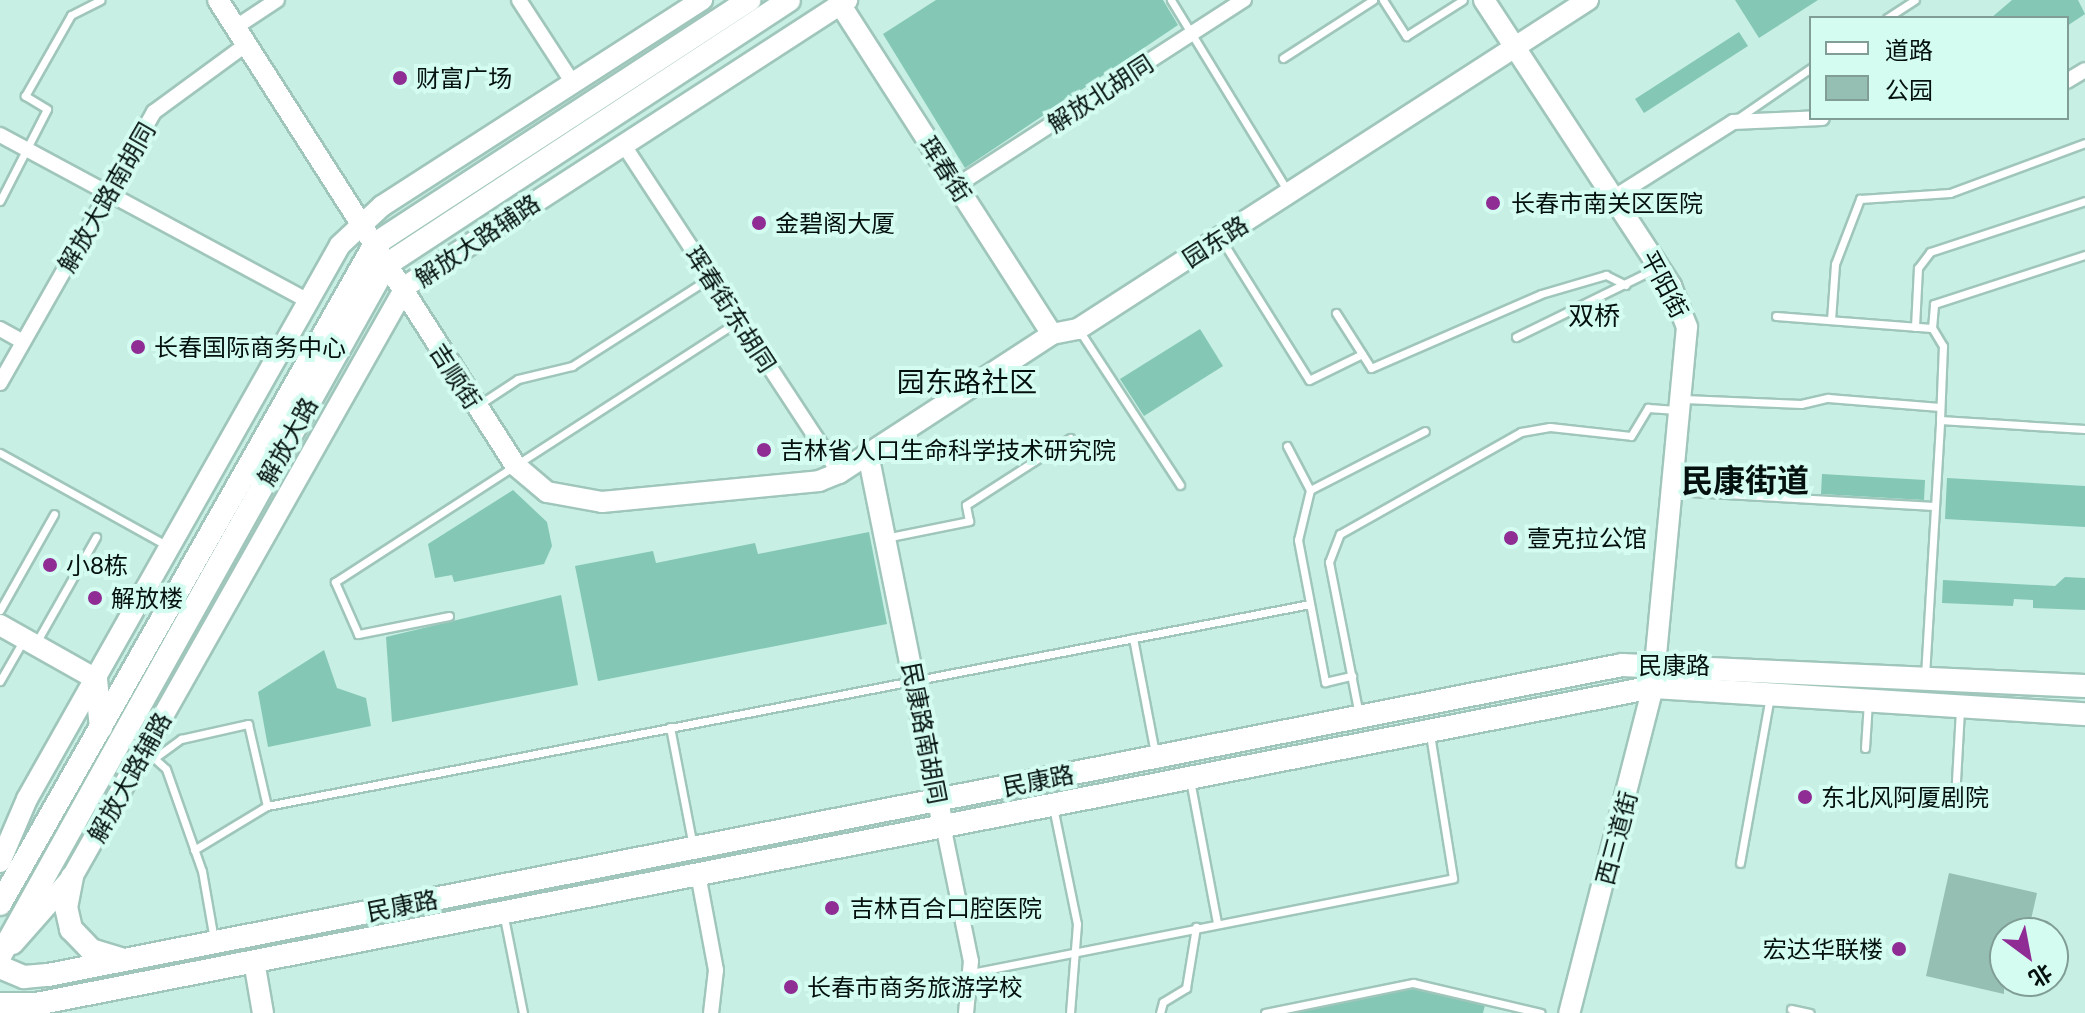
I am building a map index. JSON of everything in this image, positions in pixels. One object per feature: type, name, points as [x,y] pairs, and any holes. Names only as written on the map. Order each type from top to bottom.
[{"type":"main road","name":"解放大路","points":[[0,904],[375,244],[750,0]]},
{"type":"main road","name":"解放大路","points":[[0,958],[386,265],[789,0]]},
{"type":"main road","name":"民康路","points":[[0,967],[33,977],[126,960],[1360,717],[1657,662],[2085,686]]},
{"type":"main road","points":[[96,679],[101,728]]},
{"type":"main road","name":"民康路","points":[[0,1004],[36,1004],[1653,687],[2085,714]]},
{"type":"main road","points":[[72,877],[66,907],[71,929],[91,950],[126,960]]},
{"type":"street","name":"吉顺街","points":[[218,0],[362,221],[402,293],[515,465],[547,492],[592,501],[819,481],[839,473]]},
{"type":"street","name":"解放大路南胡同","points":[[0,383],[162,103],[277,0]]},
{"type":"street","points":[[519,0],[573,83]]},
{"type":"street","points":[[0,862],[96,679],[307,300],[362,221],[702,0]]},
{"type":"street","name":"解放北胡同","points":[[956,186],[1244,0]]},
{"type":"street","name":"平阳街","points":[[1484,0],[1658,267],[1687,327],[1657,662]]},
{"type":"street","name":"园东路","points":[[839,473],[1052,334],[1078,329],[1588,0]]},
{"type":"street","name":"解放大路辅路","points":[[0,958],[72,877],[150,753],[402,293],[623,144],[843,2]]},
{"type":"street","name":"珲春街","points":[[843,2],[1052,334]]},
{"type":"street","points":[[1613,198],[1733,122],[1809,119]]},
{"type":"street","points":[[0,135],[307,300]]},
{"type":"street","name":"珲春街东胡同","points":[[623,144],[839,473]]},
{"type":"street","points":[[0,329],[23,342]]},
{"type":"street","name":"民康路南胡同","points":[[868,454],[971,973],[966,1013]]},
{"type":"street","points":[[0,625],[96,679]]},
{"type":"street","name":"西三道街","points":[[1569,1013],[1657,662]]},
{"type":"street","points":[[698,874],[716,970],[711,1013]]},
{"type":"street","points":[[254,961],[263,1013]]},
{"type":"lane","points":[[0,201],[29,150],[47,109],[25,96],[71,15],[100,0]]},
{"type":"lane","points":[[1171,0],[1289,193]]},
{"type":"lane","points":[[1283,58],[1373,0]]},
{"type":"lane","points":[[1383,0],[1406,36],[1463,0]]},
{"type":"lane","points":[[1890,16],[1915,0]]},
{"type":"lane","points":[[1733,122],[1809,69]]},
{"type":"lane","points":[[1831,320],[1835,264],[1860,199],[1950,193],[2085,143]]},
{"type":"lane","points":[[1915,327],[1918,268],[1930,252],[2085,201]]},
{"type":"lane","points":[[1220,238],[1309,380],[1362,354]]},
{"type":"lane","points":[[1925,677],[1943,346],[1932,328],[1934,304],[2085,255]]},
{"type":"lane","points":[[1516,337],[1658,267]]},
{"type":"lane","points":[[1336,313],[1371,368],[1541,294],[1606,275],[1626,285]]},
{"type":"lane","points":[[476,406],[518,379],[572,366],[711,277]]},
{"type":"lane","points":[[1776,316],[1932,328]]},
{"type":"lane","points":[[449,616],[358,634],[335,582],[739,321]]},
{"type":"lane","points":[[1078,329],[1180,485]]},
{"type":"lane","points":[[1360,717],[1329,562],[1340,534],[1521,432],[1550,427],[1631,436],[1648,408],[1681,404],[1801,404],[1828,398],[1940,407]]},
{"type":"lane","points":[[1940,420],[2085,429]]},
{"type":"lane","points":[[1310,490],[1425,431]]},
{"type":"lane","points":[[885,538],[969,521],[966,505],[1070,438]]},
{"type":"lane","points":[[1287,446],[1310,490],[1298,540],[1325,682],[1352,676]]},
{"type":"lane","points":[[0,453],[169,547]]},
{"type":"lane","points":[[1673,491],[1935,506]]},
{"type":"lane","points":[[0,610],[54,514]]},
{"type":"lane","points":[[0,681],[30,642],[96,537]]},
{"type":"lane","points":[[194,850],[267,806],[1310,604]]},
{"type":"lane","points":[[1133,638],[1156,757]]},
{"type":"lane","points":[[1740,863],[1770,694]]},
{"type":"lane","points":[[1865,748],[1868,700]]},
{"type":"lane","points":[[1862,790],[1955,799],[1960,706]]},
{"type":"lane","points":[[215,943],[194,850],[150,753],[181,739],[248,724],[267,806]]},
{"type":"lane","points":[[670,727],[693,848]]},
{"type":"lane","points":[[971,973],[1074,950],[1453,878],[1430,730]]},
{"type":"lane","points":[[1190,777],[1217,923]]},
{"type":"lane","points":[[1053,804],[1077,924],[1070,1013]]},
{"type":"lane","points":[[504,912],[523,1013]]},
{"type":"lane","points":[[1160,1013],[1163,1002],[1186,988],[1196,927]]},
{"type":"lane","points":[[1265,1013],[1413,983],[1541,1013]]},
{"type":"lane","points":[[1791,1009],[1810,1013]]},
{"type":"green space","points":[[936,0],[1163,0],[1178,25],[965,168],[883,34]]},
{"type":"green space","points":[[1735,0],[1818,0],[1759,38]]},
{"type":"green space","points":[[2012,0],[2078,0],[2085,14],[2069,25],[2069,16],[1993,16]]},
{"type":"green space","points":[[1739,32],[1748,46],[1644,113],[1635,99]]},
{"type":"green space","points":[[1200,329],[1223,366],[1144,416],[1120,379]]},
{"type":"green space","points":[[1822,474],[1925,480],[1924,500],[1821,494]]},
{"type":"green space","points":[[1947,478],[2085,486],[2085,527],[1945,519]]},
{"type":"green space","points":[[513,490],[547,522],[552,546],[544,564],[454,582],[452,575],[435,578],[428,544]]},
{"type":"green space","points":[[869,532],[887,624],[598,681],[575,566],[653,551],[656,563],[755,543],[758,554]]},
{"type":"green space","points":[[2065,577],[2085,578],[2085,610],[2033,608],[2033,600],[2014,599],[2013,606],[1942,603],[1943,580],[2055,586]]},
{"type":"green space","points":[[561,595],[578,685],[392,722],[386,637]]},
{"type":"green space","points":[[324,650],[337,688],[366,698],[371,726],[268,747],[258,692]]},
{"type":"green space","points":[[1949,873],[2037,893],[2032,917],[1989,917],[1989,991],[1926,976]]},
{"type":"green space","points":[[1410,987],[1485,1005],[1483,1013],[1279,1013]]},
{"type":"place","name":"财富广场","points":[[400,78]]},
{"type":"place","name":"长春市南关区医院","points":[[1493,203]]},
{"type":"place","name":"金碧阁大厦","points":[[759,223]]},
{"type":"place","name":"长春国际商务中心","points":[[138,347]]},
{"type":"place","name":"吉林省人口生命科学技术研究院","points":[[764,450]]},
{"type":"place","name":"壹克拉公馆","points":[[1511,538]]},
{"type":"place","name":"小8栋","points":[[50,565]]},
{"type":"place","name":"解放楼","points":[[95,598]]},
{"type":"place","name":"东北风阿厦剧院","points":[[1805,797]]},
{"type":"place","name":"吉林百合口腔医院","points":[[832,908]]},
{"type":"place","name":"宏达华联楼","points":[[1899,949]]},
{"type":"place","name":"长春市商务旅游学校","points":[[791,987]]},
{"type":"district","name":"双桥","points":[[1594,316]]},
{"type":"district","name":"园东路社区","points":[[967,381]]},
{"type":"district","name":"民康街道","points":[[1745,480]]}]
